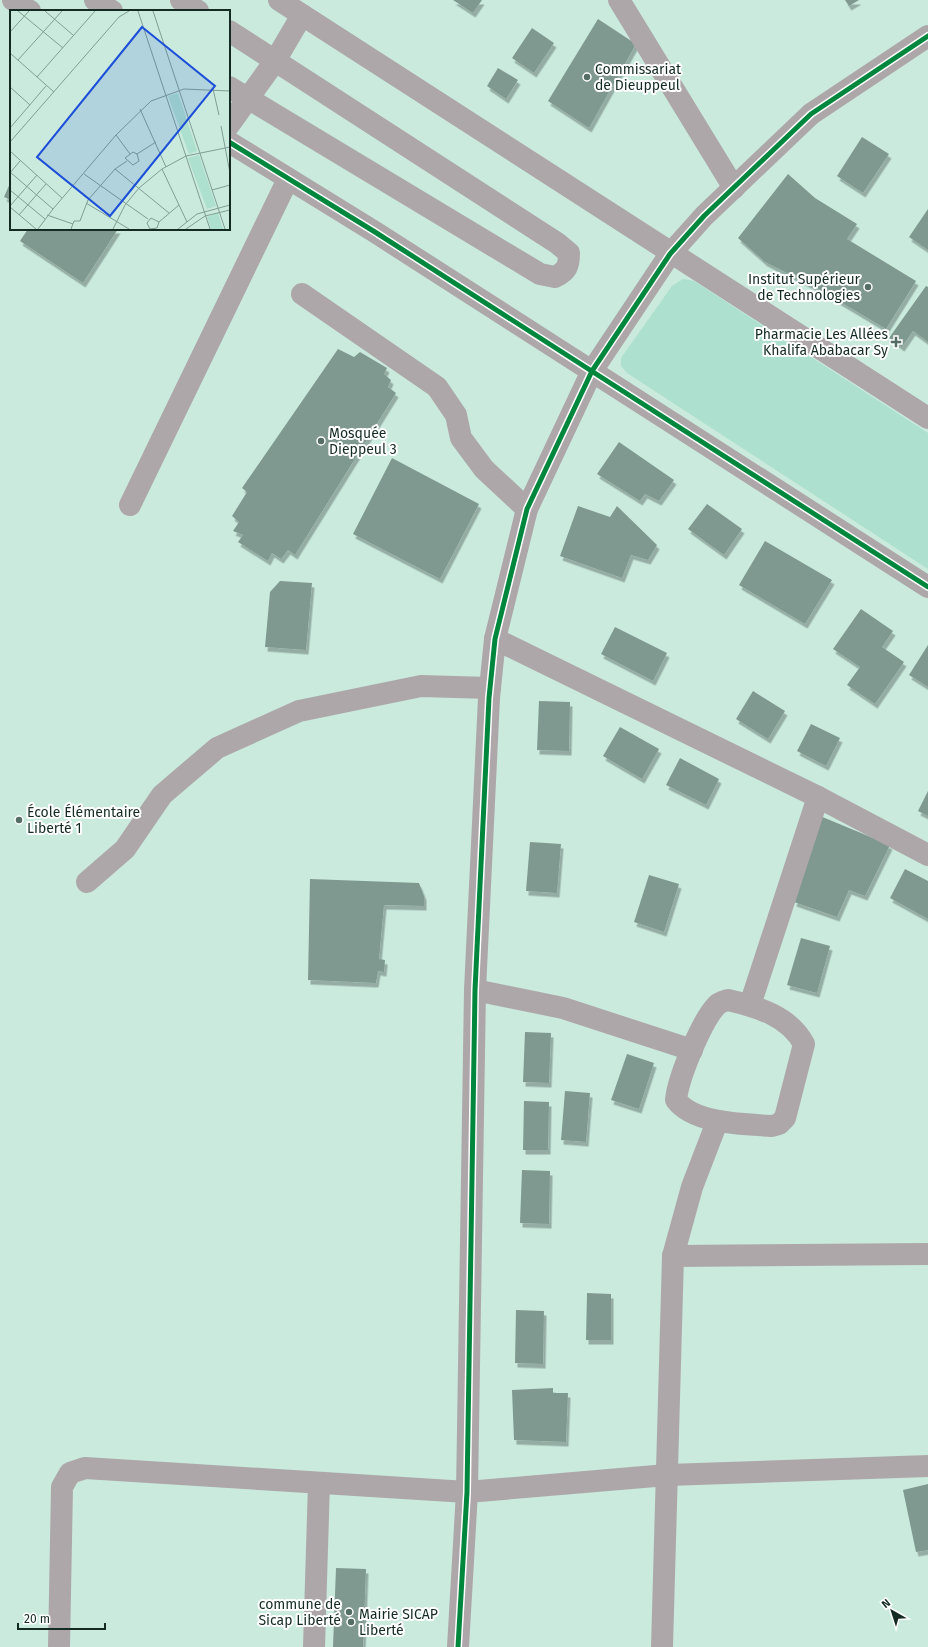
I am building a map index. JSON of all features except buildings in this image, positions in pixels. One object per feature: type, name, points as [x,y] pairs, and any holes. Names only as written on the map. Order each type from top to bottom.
[{"type":"street","points":[[13,0],[28,10]]},
{"type":"street","points":[[95,0],[110,10]]},
{"type":"street","points":[[182,0],[197,10]]},
{"type":"street","points":[[279,0],[670,254],[928,418]]},
{"type":"street","points":[[619,0],[734,188]]},
{"type":"street","points":[[230,124],[275,61],[302,15]]},
{"type":"street","points":[[230,32],[557,243],[569,253],[569,264],[566,271],[555,277],[540,274],[230,88]]},
{"type":"street","points":[[458,1647],[467,1492],[475,990],[490,688],[495,640],[527,509],[592,371],[670,254],[704,216],[811,114],[928,36]]},
{"type":"street","points":[[230,143],[592,371],[928,587]]},
{"type":"street","points":[[130,506],[288,179]]},
{"type":"street","points":[[302,294],[437,387],[456,415],[461,438],[484,469],[527,509]]},
{"type":"street","points":[[495,640],[818,797],[928,855]]},
{"type":"street","points":[[87,882],[125,849],[162,795],[217,748],[299,710],[422,686],[490,688]]},
{"type":"street","points":[[750,1005],[818,797]]},
{"type":"street","points":[[475,990],[563,1008],[692,1050]]},
{"type":"street","points":[[728,1000],[750,1005],[787,1022],[797,1032],[804,1044],[785,1118],[780,1124],[772,1126],[717,1122],[682,1107],[676,1100],[677,1088],[692,1050],[711,1013],[718,1004],[728,1000]]},
{"type":"street","points":[[662,1647],[673,1256],[692,1187],[717,1122]]},
{"type":"street","points":[[673,1256],[928,1254]]},
{"type":"street","points":[[59,1647],[62,1487],[70,1473],[85,1468],[467,1492],[668,1475],[928,1466]]},
{"type":"street","points":[[314,1647],[319,1483]]},
{"type":"green space","points":[[683,279],[694,281],[928,433],[928,569],[627,373],[621,366],[621,358],[672,286]]},
{"type":"cycle path","points":[[458,1647],[467,1492],[475,990],[489,698],[495,639],[527,509],[592,371],[670,254],[704,216],[811,114],[928,36]]},
{"type":"cycle path","points":[[230,143],[375,232],[928,587]]},
{"type":"place","name":"Commissariat de Dieuppeul","points":[[587,77]]},
{"type":"place","name":"Institut Supérieur de Technologies","points":[[868,287]]},
{"type":"place","name":"Pharmacie Les Allées Khalifa Ababacar Sy","points":[[896,342]]},
{"type":"place","name":"Mosquée Dieppeul 3","points":[[321,441]]},
{"type":"place","name":"École Élémentaire Liberté 1","points":[[19,820]]},
{"type":"place","name":"commune de Sicap Liberté","points":[[349,1612]]},
{"type":"place","name":"Mairie SICAP Liberté","points":[[351,1622]]}]
